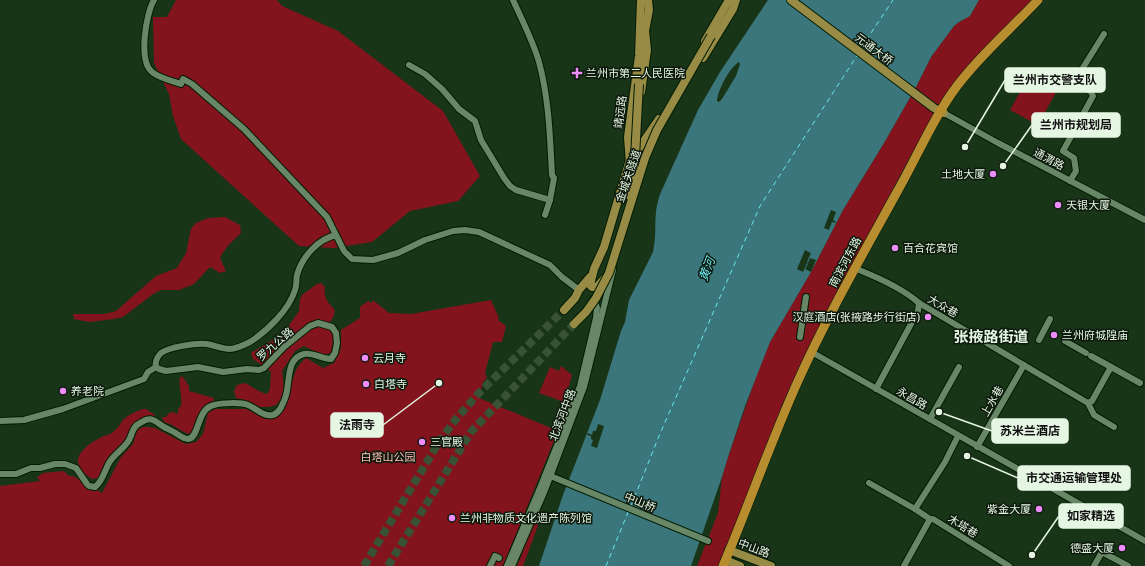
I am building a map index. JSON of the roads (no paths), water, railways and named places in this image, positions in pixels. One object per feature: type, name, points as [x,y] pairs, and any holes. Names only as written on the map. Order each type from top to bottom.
[{"type":"highway","name":"南滨河东路","points":[[727,564],[788,405],[807,362],[855,268],[940,111],[965,75],[994,43],[1038,0]]},
{"type":"highway","name":"南滨河东路","points":[[732,551],[792,405],[815,354],[940,111],[990,54],[1042,0]]},
{"type":"main road","name":"靖远路","points":[[629,163],[628,137],[639,56],[641,0]]},
{"type":"main road","name":"靖远路","points":[[640,172],[636,152],[638,112],[647,50],[645,31],[649,10],[648,0]]},
{"type":"main road","points":[[564,310],[586,283],[604,247],[629,163],[653,130],[729,0]]},
{"type":"main road","points":[[594,269],[590,286],[594,287],[602,282],[614,265],[640,172],[657,131],[733,9],[735,0]]},
{"type":"main road","name":"金城关隧道","points":[[574,324],[586,312],[596,298],[609,273],[645,158],[657,130],[711,36],[735,0]]},
{"type":"main road","name":"元通大桥","points":[[791,0],[940,111]]},
{"type":"main road","points":[[628,210],[635,157],[639,84],[645,31]]},
{"type":"main road","points":[[629,163],[640,172]]},
{"type":"main road","name":"中山路","points":[[732,551],[771,566]]},
{"type":"main road","name":"中山路","points":[[727,564],[740,566]]},
{"type":"street","points":[[154,0],[150,6],[146,28],[146,58],[149,69],[158,75],[181,84],[183,79],[192,84],[244,129],[327,217],[344,251],[352,259],[373,260],[398,253],[424,240],[453,231],[466,230],[479,232],[550,265],[562,277],[580,290]]},
{"type":"street","points":[[513,0],[529,34],[539,61],[546,92],[552,175],[554,178],[550,200],[545,215]]},
{"type":"street","points":[[1070,181],[1076,171],[1074,158],[1063,151],[1093,96],[1091,92],[1074,82],[1104,34]]},
{"type":"street","points":[[409,65],[425,74],[442,89],[459,109],[475,121],[481,140],[510,186],[516,190],[550,200]]},
{"type":"street","name":"通渭路","points":[[940,111],[1145,220]]},
{"type":"street","name":"罗九公路","points":[[0,474],[16,474],[31,468],[65,464],[76,468],[87,484],[90,486],[95,486],[100,483],[109,463],[128,441],[134,427],[146,420],[156,420],[181,437],[188,439],[196,433],[199,420],[204,411],[213,405],[248,405],[266,414],[273,415],[278,412],[286,398],[288,374],[299,356],[310,353],[325,359],[331,359],[335,353],[337,343],[336,333],[332,327],[318,323],[310,326],[284,347],[264,368],[259,370],[246,369],[223,372],[198,367],[166,371],[159,370],[156,367],[157,358],[160,354],[166,351],[193,344],[205,344],[230,349],[242,346],[251,341],[278,320],[295,290],[297,275],[300,268],[314,247],[327,236],[336,234]]},
{"type":"street","name":"北滨河中路","points":[[512,566],[584,387],[614,265]]},
{"type":"street","name":"大众巷","points":[[859,270],[878,278],[1088,403],[1094,415],[1114,427]]},
{"type":"street","name":"北滨河中路","points":[[507,566],[548,475],[580,386],[596,318],[597,308],[593,296],[605,301]]},
{"type":"street","points":[[800,337],[806,297]]},
{"type":"street","points":[[876,389],[918,312],[919,303]]},
{"type":"street","points":[[1039,340],[1050,319]]},
{"type":"street","points":[[1065,341],[1140,383]]},
{"type":"street","name":"永昌路","points":[[815,354],[1145,541]]},
{"type":"street","name":"上水巷","points":[[977,446],[1024,365]]},
{"type":"street","points":[[0,421],[24,420],[63,409],[144,379],[148,372],[156,367]]},
{"type":"street","points":[[930,420],[959,367]]},
{"type":"street","points":[[1088,403],[1092,401],[1111,367]]},
{"type":"street","points":[[915,509],[945,462],[958,436]]},
{"type":"street","name":"中山桥","points":[[548,475],[708,541]]},
{"type":"street","points":[[868,483],[930,519]]},
{"type":"street","name":"木塔巷","points":[[904,566],[930,519],[934,519],[1009,566]]},
{"type":"street","points":[[1094,566],[1102,552],[1128,566]]},
{"type":"street","points":[[490,566],[495,556],[499,558]]},
{"type":"water","name":"黄河","points":[[768,0],[979,0],[970,16],[954,26],[931,57],[916,87],[843,210],[811,272],[770,342],[745,406],[691,566],[539,566],[563,495],[600,400],[625,322],[629,300],[653,252],[658,200],[698,110],[720,72]],"holes":[[[739,62],[740,64],[736,76],[722,99],[719,102],[717,101],[719,91],[731,69]]]},
{"type":"tunnel","points":[[364,566],[439,442],[456,419],[479,393],[564,310]]},
{"type":"tunnel","points":[[388,566],[471,432],[574,324]]},
{"type":"place","name":"兰州市第二人民医院","points":[[577,73]]},
{"type":"place","name":"兰州市交警支队","points":[[965,147]]},
{"type":"place","name":"兰州市规划局","points":[[1003,166]]},
{"type":"place","name":"土地大厦","points":[[993,174]]},
{"type":"place","name":"天银大厦","points":[[1058,205]]},
{"type":"place","name":"百合花宾馆","points":[[895,248]]},
{"type":"place","name":"汉庭酒店(张掖路步行街店)","points":[[928,317]]},
{"type":"place","name":"兰州府城隍庙","points":[[1054,335]]},
{"type":"place","name":"云月寺","points":[[365,358]]},
{"type":"place","name":"法雨寺","points":[[439,383]]},
{"type":"place","name":"白塔寺","points":[[366,384]]},
{"type":"place","name":"养老院","points":[[63,391]]},
{"type":"place","name":"苏米兰酒店","points":[[939,412]]},
{"type":"place","name":"三官殿","points":[[422,442]]},
{"type":"place","name":"市交通运输管理处","points":[[967,456]]},
{"type":"place","name":"紫金大厦","points":[[1039,509]]},
{"type":"place","name":"兰州非物质文化遗产陈列馆","points":[[452,518]]},
{"type":"place","name":"德盛大厦","points":[[1122,548]]},
{"type":"place","name":"如家精选","points":[[1032,555]]},
{"type":"district","name":"张掖路街道","points":[[991,337]]},
{"type":"park label","name":"白塔山公园","points":[[388,457]]}]
